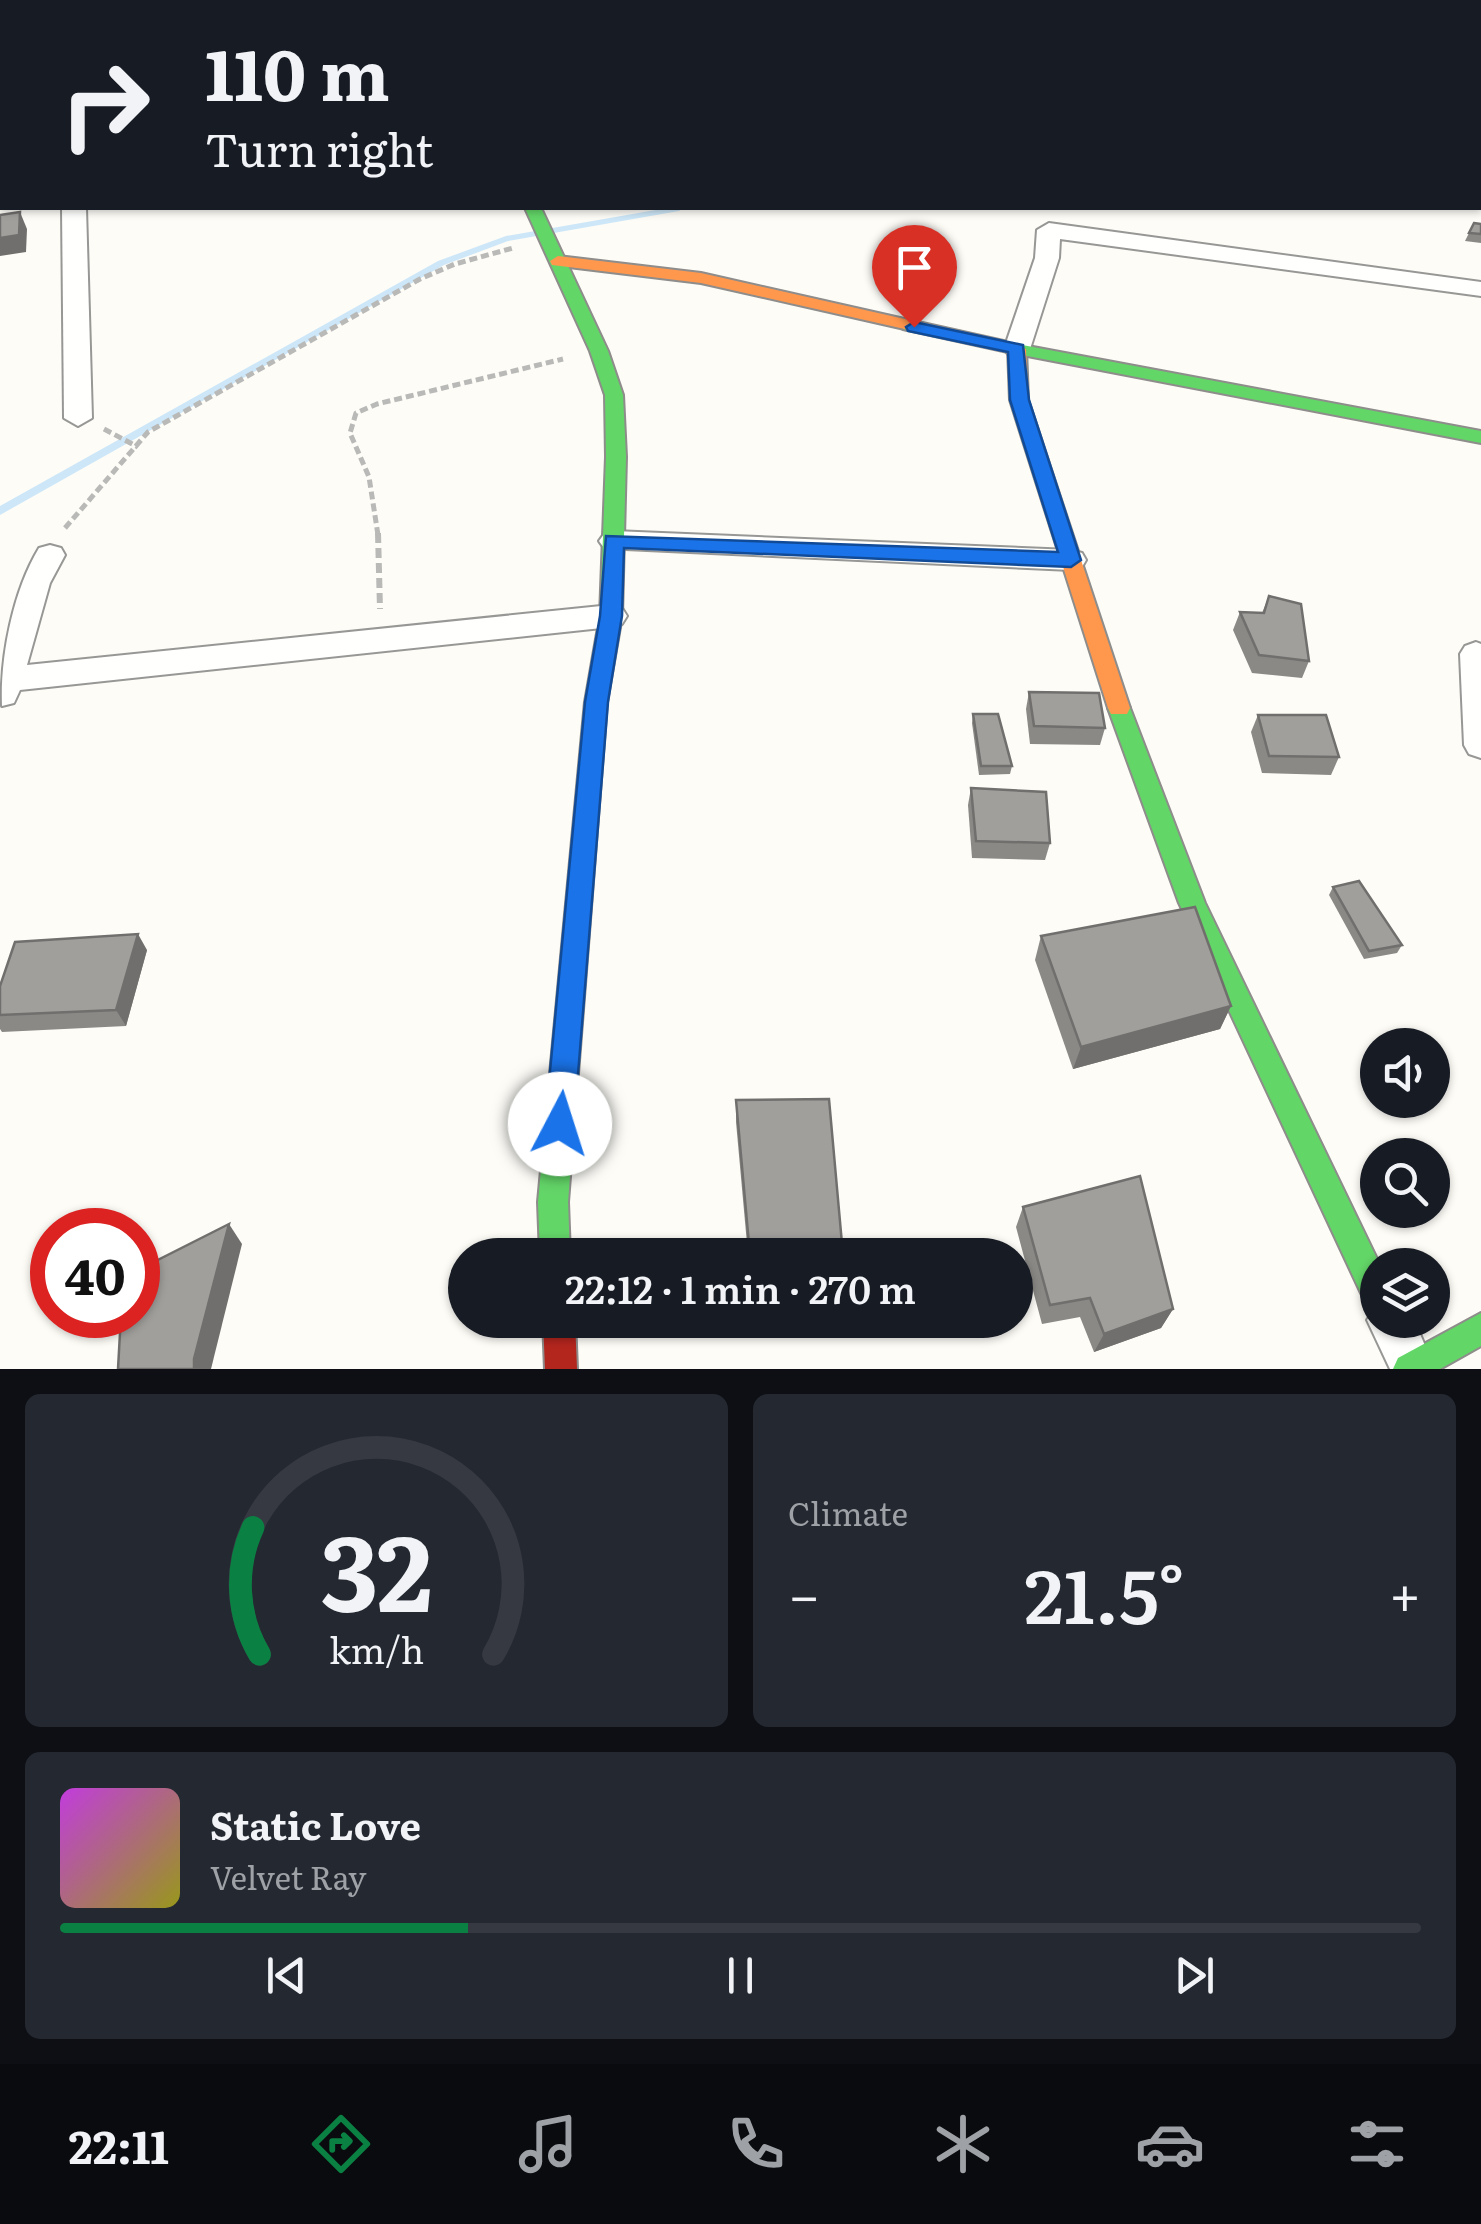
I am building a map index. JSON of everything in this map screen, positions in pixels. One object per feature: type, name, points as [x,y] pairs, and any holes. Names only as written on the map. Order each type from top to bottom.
[{"type":"street","points":[[76,210],[78,418]]},
{"type":"street","points":[[1360,1257],[1192,903],[1120,715],[1019,400],[1017,349],[1047,258],[1048,219],[1481,290]]},
{"type":"street","points":[[546,236],[702,278],[1017,349],[1481,437]]},
{"type":"street","points":[[546,236],[599,351],[614,395],[611,616],[596,702],[552,1202],[554,1238]]},
{"type":"street","points":[[614,541],[1071,560]]},
{"type":"street","points":[[50,555],[35,583],[4,688],[380,640],[611,616]]},
{"type":"street","points":[[1476,654],[1481,745]]},
{"type":"street","points":[[1398,1338],[1411,1368],[1481,1330]]},
{"type":"street","points":[[560,1338],[562,1369]]},
{"type":"path","points":[[50,555],[62,531],[90,495],[148,432],[420,279],[546,236]]},
{"type":"path","points":[[380,640],[376,504],[364,461],[351,435],[354,414],[377,404],[599,351]]},
{"type":"path","points":[[111,432],[138,447]]},
{"type":"building","points":[[20,212],[19,235],[0,238],[0,215]]},
{"type":"building","points":[[1474,223],[1481,224],[1481,234],[1469,233]]},
{"type":"building","points":[[1269,596],[1301,604],[1309,661],[1259,655],[1240,612],[1264,613]]},
{"type":"building","points":[[1029,692],[1099,693],[1105,728],[1034,726]]},
{"type":"building","points":[[973,714],[998,714],[1012,766],[981,766]]},
{"type":"building","points":[[1258,715],[1326,715],[1339,757],[1269,756]]},
{"type":"building","points":[[971,788],[1046,792],[1050,843],[976,841]]},
{"type":"building","points":[[1359,881],[1402,945],[1369,951],[1333,887]]},
{"type":"building","points":[[1195,907],[1231,1006],[1081,1047],[1041,936]]},
{"type":"building","points":[[138,934],[116,1010],[0,1015],[0,986],[15,942]]},
{"type":"building","points":[[829,1099],[841,1238],[748,1238],[736,1100]]},
{"type":"building","points":[[1140,1176],[1173,1309],[1104,1334],[1090,1298],[1050,1305],[1023,1207]]},
{"type":"building","points":[[229,1224],[194,1369],[118,1369],[120,1338],[160,1338],[160,1259]]},
{"type":"waterway","points":[[0,511],[441,263],[506,239],[668,210]]},
{"type":"traffic: fast","points":[[534,210],[599,351],[614,395],[616,457],[611,616],[596,702],[553,1202],[554,1238]]},
{"type":"traffic: fast","points":[[909,325],[1481,437]]},
{"type":"traffic: fast","points":[[1119,708],[1192,903],[1360,1257]]},
{"type":"traffic: fast","points":[[1409,1369],[1481,1329]]},
{"type":"traffic: slow","points":[[558,261],[701,278],[909,325]]},
{"type":"traffic: slow","points":[[1017,349],[1019,400],[1119,708]]},
{"type":"traffic: jam","points":[[560,1338],[561,1369]]},
{"type":"route","points":[[560,1124],[596,702],[611,616],[614,541],[1071,560],[1019,400],[1017,349],[914,327]]}]
